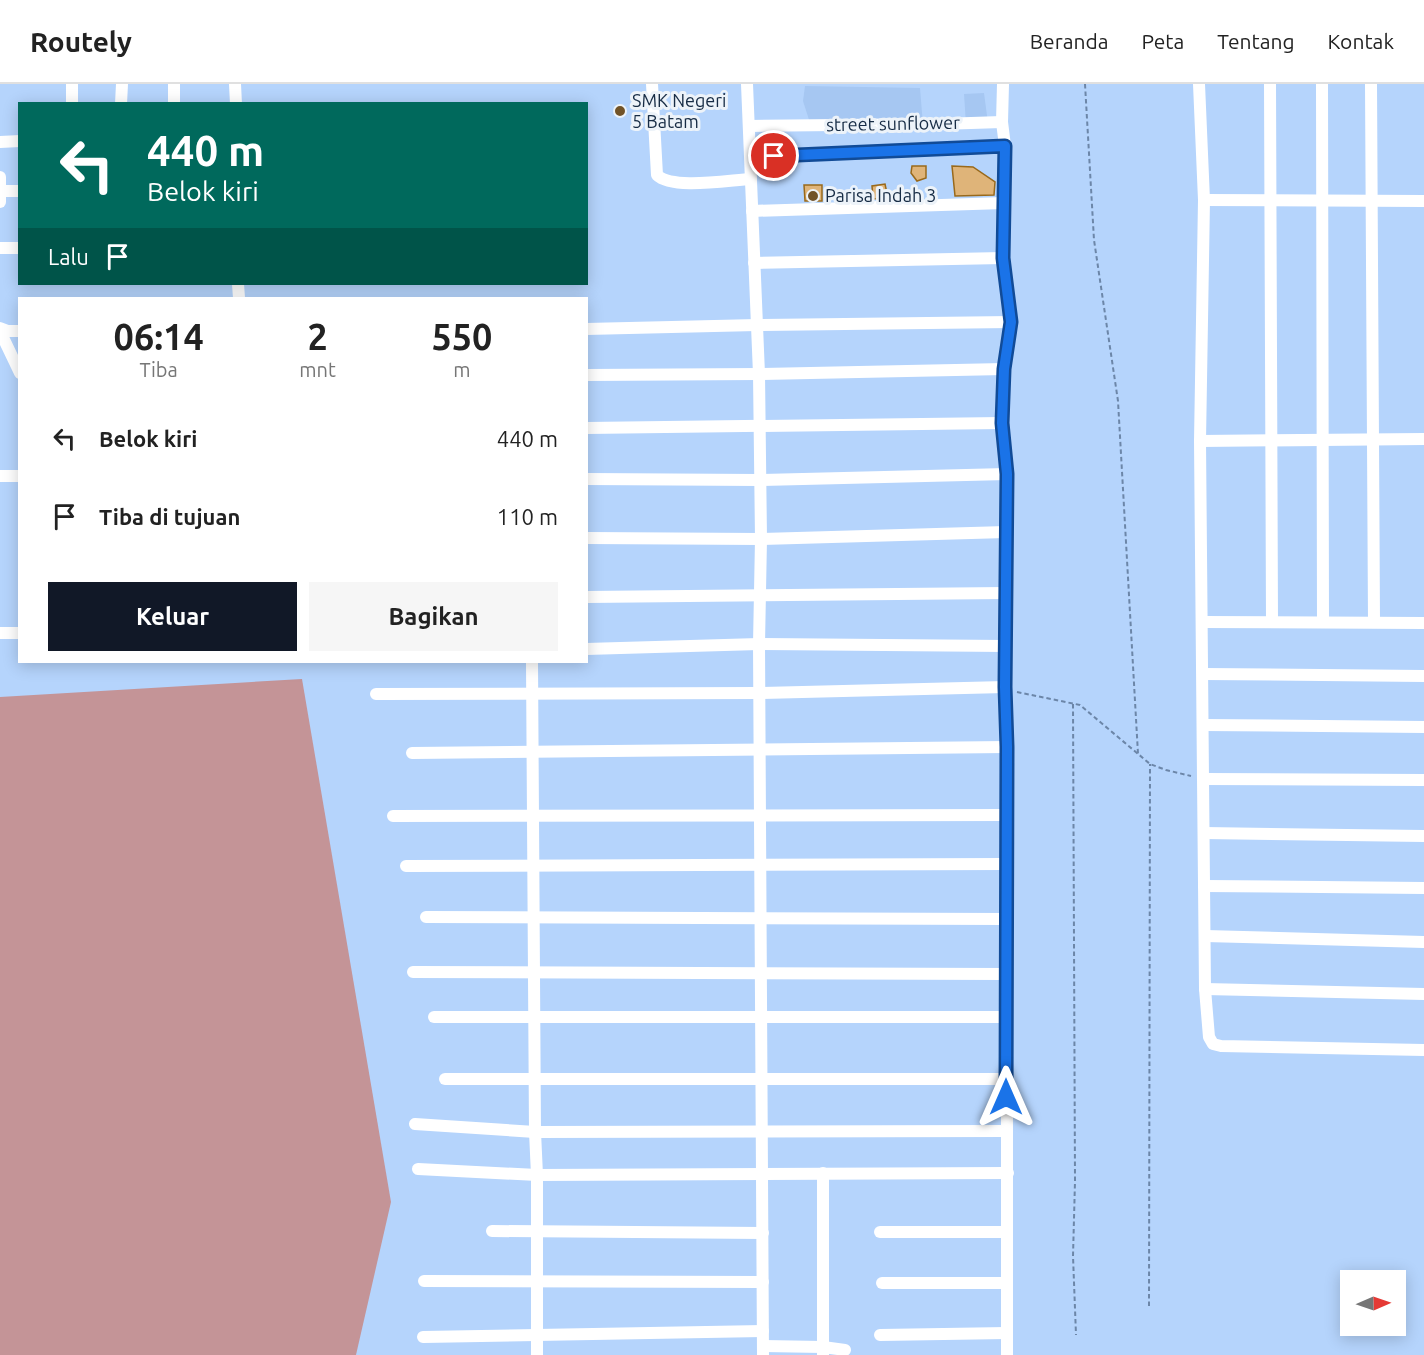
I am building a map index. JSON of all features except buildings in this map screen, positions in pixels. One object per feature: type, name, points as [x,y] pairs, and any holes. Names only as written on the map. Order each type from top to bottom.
[{"type":"street","points":[[72,84],[72,102]]},
{"type":"street","points":[[121,102],[122,84]]},
{"type":"street","points":[[174,84],[174,102]]},
{"type":"street","points":[[235,84],[236,102]]},
{"type":"street","points":[[652,84],[657,175],[668,182],[685,183],[751,179]]},
{"type":"street","points":[[747,84],[759,374],[763,1350],[844,1350]]},
{"type":"street","points":[[1003,84],[1002,122],[1005,146],[1003,258],[1011,322],[1004,369],[1002,423],[1007,474],[1005,687],[1007,747],[1007,1355]]},
{"type":"street","points":[[1199,84],[1204,200],[1200,441],[1205,989],[1209,1037],[1210,1041],[1217,1045],[1424,1050]]},
{"type":"street","points":[[1270,84],[1272,622]]},
{"type":"street","points":[[1322,84],[1323,622]]},
{"type":"street","points":[[1371,84],[1374,621]]},
{"type":"street","name":"street sunflower","points":[[749,126],[1002,122]]},
{"type":"street","points":[[0,142],[18,141]]},
{"type":"street","points":[[751,157],[1005,146]]},
{"type":"street","points":[[0,177],[0,196],[18,192]]},
{"type":"street","points":[[1204,200],[1424,201]]},
{"type":"street","points":[[752,210],[1005,203]]},
{"type":"street","points":[[0,248],[18,248]]},
{"type":"street","points":[[754,263],[1003,258]]},
{"type":"street","points":[[588,329],[1011,322]]},
{"type":"street","points":[[0,330],[18,331]]},
{"type":"street","points":[[0,330],[18,369]]},
{"type":"street","points":[[588,375],[1004,369]]},
{"type":"street","points":[[588,428],[1002,423]]},
{"type":"street","points":[[1200,441],[1424,439]]},
{"type":"street","points":[[588,479],[759,480],[1007,474]]},
{"type":"street","points":[[0,476],[18,476]]},
{"type":"street","points":[[588,538],[761,539],[1006,532]]},
{"type":"street","points":[[588,597],[1006,593]]},
{"type":"street","points":[[1202,622],[1424,623]]},
{"type":"street","points":[[0,633],[18,633]]},
{"type":"street","points":[[588,649],[759,644],[1006,646]]},
{"type":"street","points":[[532,663],[537,1355]]},
{"type":"street","points":[[1203,674],[1424,675]]},
{"type":"street","points":[[376,694],[760,693],[1005,687]]},
{"type":"street","points":[[1203,725],[1424,727]]},
{"type":"street","points":[[412,753],[1007,747]]},
{"type":"street","points":[[1203,778],[1424,780]]},
{"type":"street","points":[[393,816],[1006,815]]},
{"type":"street","points":[[1204,833],[1424,836]]},
{"type":"street","points":[[406,866],[1006,864]]},
{"type":"street","points":[[1204,886],[1424,888]]},
{"type":"street","points":[[426,916],[1006,919]]},
{"type":"street","points":[[1205,936],[1424,942]]},
{"type":"street","points":[[413,972],[1006,974]]},
{"type":"street","points":[[1205,989],[1424,994]]},
{"type":"street","points":[[434,1017],[1006,1017]]},
{"type":"street","points":[[445,1079],[1006,1079]]},
{"type":"street","points":[[415,1124],[536,1132],[1006,1131]]},
{"type":"street","points":[[418,1169],[537,1174],[1008,1173]]},
{"type":"street","points":[[823,1173],[823,1351]]},
{"type":"street","points":[[492,1231],[763,1233]]},
{"type":"street","points":[[880,1232],[1007,1232]]},
{"type":"street","points":[[424,1281],[763,1282]]},
{"type":"street","points":[[882,1283],[1007,1283]]},
{"type":"street","points":[[423,1337],[763,1331]]},
{"type":"street","points":[[880,1335],[1007,1333]]},
{"type":"path","points":[[1085,84],[1094,240],[1118,400],[1138,754]]},
{"type":"path","points":[[1005,687],[1033,696],[1080,705],[1150,764],[1203,778]]},
{"type":"path","points":[[1073,704],[1075,1181],[1073,1256],[1076,1335]]},
{"type":"path","points":[[1149,1306],[1150,764]]},
{"type":"shaded area","points":[[805,86],[920,88],[923,125],[811,126],[803,101]]},
{"type":"shaded area","points":[[984,93],[988,123],[966,124],[964,94]]},
{"type":"shaded area","points":[[302,679],[391,1202],[356,1355],[0,1355],[0,697]]},
{"type":"place","name":"SMK Negeri 5 Batam","points":[[620,111]]},
{"type":"place","name":"Parisa Indah 3","points":[[813,196]]},
{"type":"route","points":[[774,156],[1005,146],[1003,258],[1011,322],[1004,369],[1002,423],[1007,474],[1006,1097]]}]
